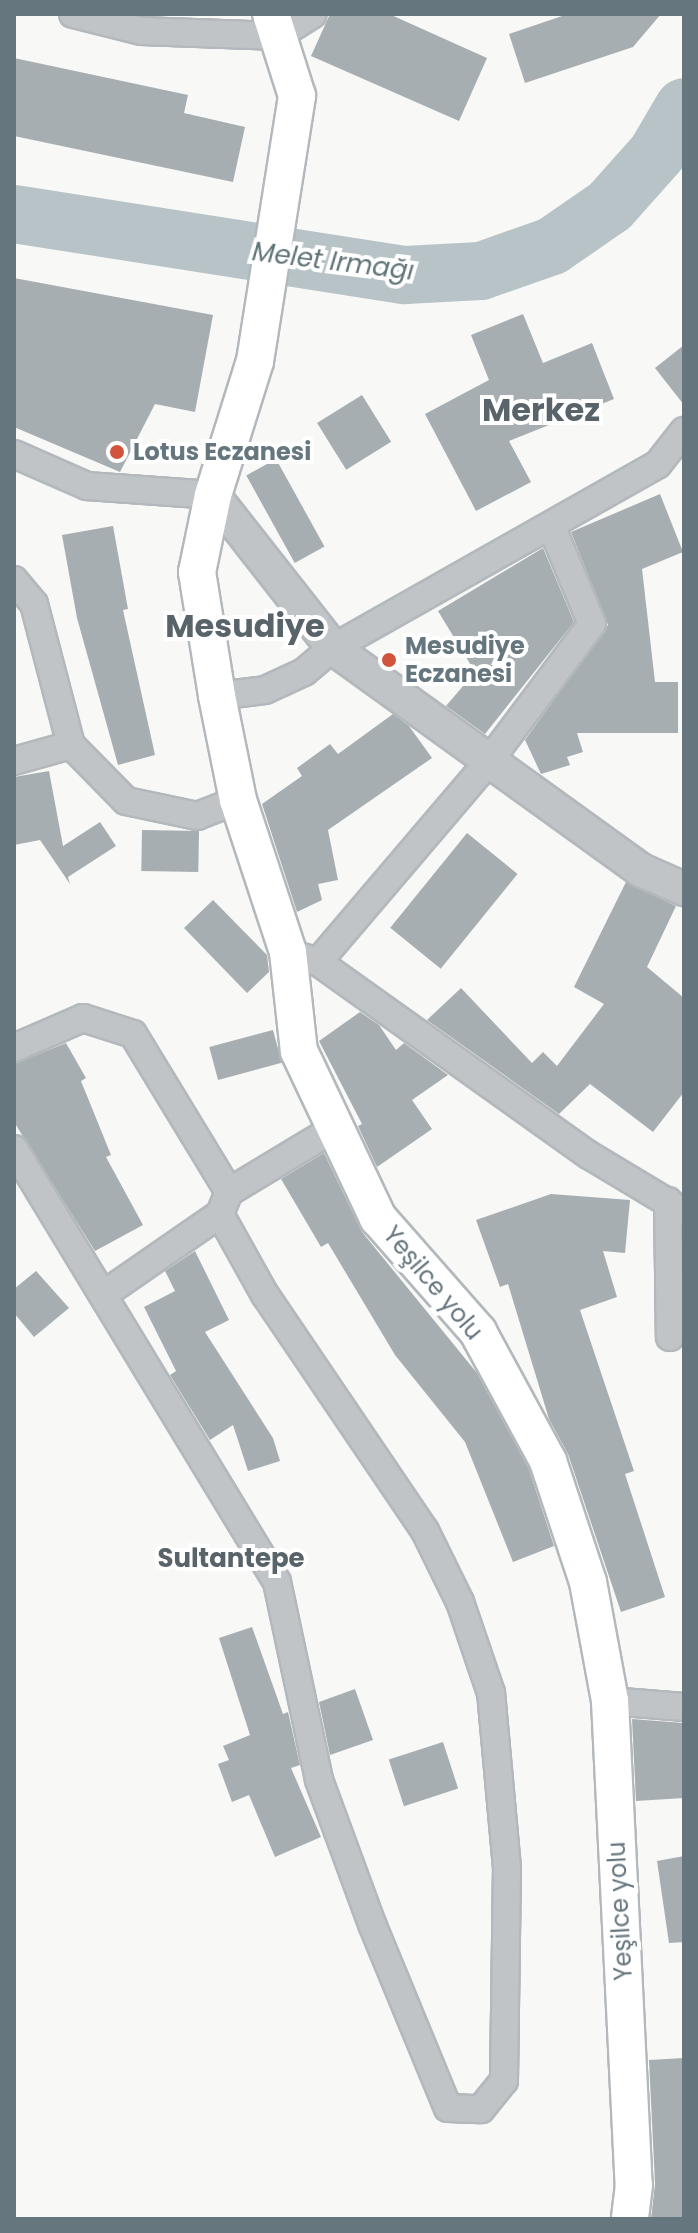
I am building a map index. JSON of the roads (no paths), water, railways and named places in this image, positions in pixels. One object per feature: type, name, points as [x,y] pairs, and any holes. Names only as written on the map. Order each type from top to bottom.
[{"type":"main road","name":"Yeşilce yolu","points":[[275,25],[297,96],[255,361],[213,495],[197,572],[217,696],[238,800],[303,957],[299,1051],[378,1218],[478,1332],[548,1461],[588,1582],[610,1701],[633,2170],[630,2219]]},
{"type":"street","points":[[73,14],[141,31],[275,25],[313,14]]},
{"type":"street","points":[[217,696],[265,690],[304,672],[333,648],[552,528],[658,464],[684,431]]},
{"type":"street","points":[[14,454],[87,486],[213,495],[333,648],[641,870],[684,889]]},
{"type":"street","points":[[552,528],[592,624],[489,761],[303,957],[589,1155],[676,1206],[670,1337]]},
{"type":"street","points":[[14,580],[34,604],[71,745],[126,801],[197,816],[238,800]]},
{"type":"street","points":[[14,761],[71,745]]},
{"type":"street","points":[[14,1048],[83,1018],[133,1034],[225,1203],[265,1295],[425,1531],[460,1602],[491,1693],[507,1868],[504,2081],[481,2109],[448,2108],[372,1924],[319,1780],[277,1582],[14,1149]]},
{"type":"street","points":[[103,1295],[266,1170],[335,1128]]},
{"type":"street","points":[[610,1701],[684,1707]]},
{"type":"waterway","name":"Melet Irmağı","points":[[14,214],[405,275],[481,271],[552,246],[610,206],[657,153],[684,107]]},
{"type":"place","name":"Lotus Eczanesi","points":[[117,452]]},
{"type":"place","name":"Mesudiye Eczanesi","points":[[389,660]]},
{"type":"district","name":"Merkez","points":[[541,410]]},
{"type":"district","name":"Mesudiye","points":[[245,626]]},
{"type":"district","name":"Sultantepe","points":[[231,1559]]}]
